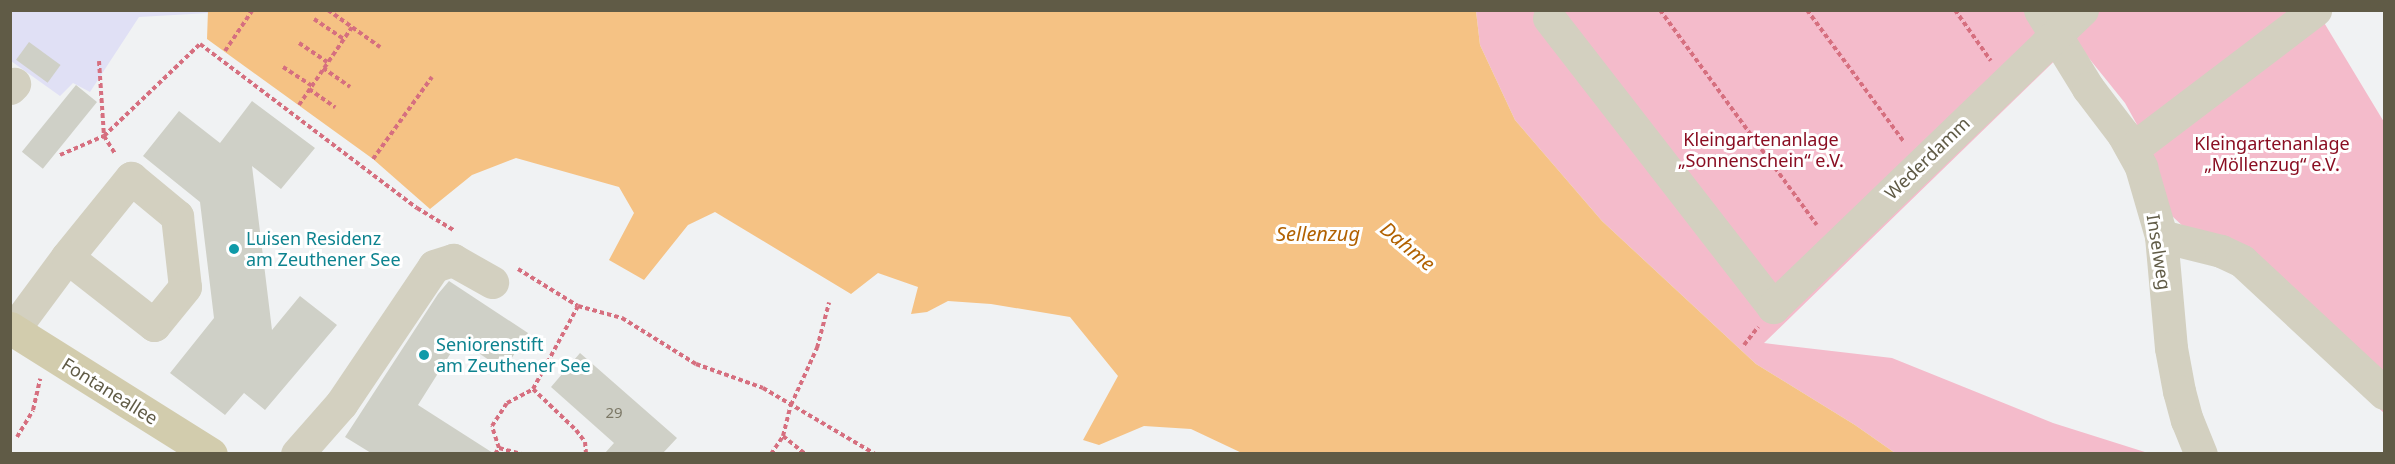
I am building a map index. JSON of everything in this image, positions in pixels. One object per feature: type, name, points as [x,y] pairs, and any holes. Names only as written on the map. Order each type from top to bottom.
[{"type":"main road","name":"Fontaneallee","points":[[12,329],[210,453]]},
{"type":"lane","name":"Wederdamm","points":[[1549,18],[1773,307],[2006,81],[2049,23],[2082,10]]},
{"type":"lane","points":[[2132,149],[2315,10]]},
{"type":"lane","name":"Inselweg","points":[[2049,23],[2088,88],[2132,149],[2141,166],[2160,236],[2171,348],[2187,420],[2201,453]]},
{"type":"lane","points":[[12,329],[67,257],[131,178],[177,216],[185,287],[154,325],[67,257]]},
{"type":"lane","points":[[2160,236],[2221,251],[2242,261],[2385,393]]},
{"type":"lane","points":[[297,453],[341,404],[434,266],[453,260],[500,272]]},
{"type":"path","points":[[328,10],[380,47]]},
{"type":"path","points":[[1660,10],[1834,248]]},
{"type":"path","points":[[1807,10],[1920,165]]},
{"type":"path","points":[[1955,10],[2006,81]]},
{"type":"path","points":[[225,51],[252,11]]},
{"type":"path","points":[[314,19],[344,39]]},
{"type":"path","points":[[299,105],[352,27]]},
{"type":"path","points":[[299,43],[327,63]]},
{"type":"path","points":[[60,155],[104,136],[200,44],[417,208],[458,232]]},
{"type":"path","points":[[99,61],[104,136],[131,178]]},
{"type":"path","points":[[283,67],[335,107]]},
{"type":"path","points":[[323,68],[350,87]]},
{"type":"path","points":[[373,159],[432,77]]},
{"type":"path","points":[[500,272],[578,306],[622,318],[696,364],[757,385],[875,453]]},
{"type":"path","points":[[771,453],[783,436],[791,405],[817,348],[829,303]]},
{"type":"path","points":[[499,448],[492,426],[507,403],[533,389],[578,306]]},
{"type":"path","points":[[17,437],[33,410],[38,384],[43,374]]},
{"type":"path","points":[[533,389],[576,430],[585,442],[586,453]]},
{"type":"path","points":[[783,436],[805,453]]},
{"type":"path","points":[[495,453],[499,448]]},
{"type":"path","points":[[499,448],[520,453]]},
{"type":"green space","points":[[1476,11],[2317,11],[2384,122],[2384,413],[2172,216],[2145,139],[2125,103],[2075,41],[1764,343],[1892,358],[2053,423],[2148,453],[1895,453],[1855,425],[1756,364],[1602,221],[1515,120],[1480,45]]},
{"type":"sand","points":[[208,10],[209,13],[139,17],[90,92],[73,83],[60,96],[11,61],[11,11]]},
{"type":"water","name":"Sellenzug","points":[[208,10],[1476,11],[1480,45],[1515,120],[1602,221],[1756,364],[1855,425],[1895,453],[1244,454],[1191,429],[1144,426],[1099,445],[1083,440],[1118,376],[1070,317],[991,304],[948,301],[927,312],[911,314],[918,287],[878,273],[851,294],[715,212],[688,225],[644,280],[609,260],[634,213],[619,187],[516,158],[472,175],[430,209],[373,159],[207,39]]},
{"type":"building","points":[[29,42],[61,65],[48,83],[16,60]]},
{"type":"building","points":[[76,85],[97,102],[43,169],[22,152]]},
{"type":"building","name":"Luisen Residenz am Zeuthener See","points":[[252,101],[315,148],[281,189],[252,166],[272,330],[300,296],[337,325],[265,410],[244,393],[225,415],[170,373],[214,318],[200,202],[143,156],[179,111],[220,143]]},
{"type":"building","name":"Seniorenstift am Zeuthener See","points":[[449,281],[528,333],[504,370],[459,340],[418,405],[493,453],[371,453],[345,437],[438,294]]},
{"type":"building","name":"Seniorenstift am Zeuthener See","points":[[580,353],[677,438],[663,453],[605,453],[614,443],[551,387]]},
{"type":"place","name":"Luisen Residenz am Zeuthener See","points":[[234,249]]},
{"type":"place","name":"Seniorenstift am Zeuthener See","points":[[424,355]]},
{"type":"park label","name":"Kleingartenanlage „Sonnenschein“ e.V.","points":[[1761,150]]},
{"type":"park label","name":"Kleingartenanlage „Möllenzug“ e.V.","points":[[2272,154]]},
{"type":"water label","name":"Dahme","points":[[1408,246]]}]
